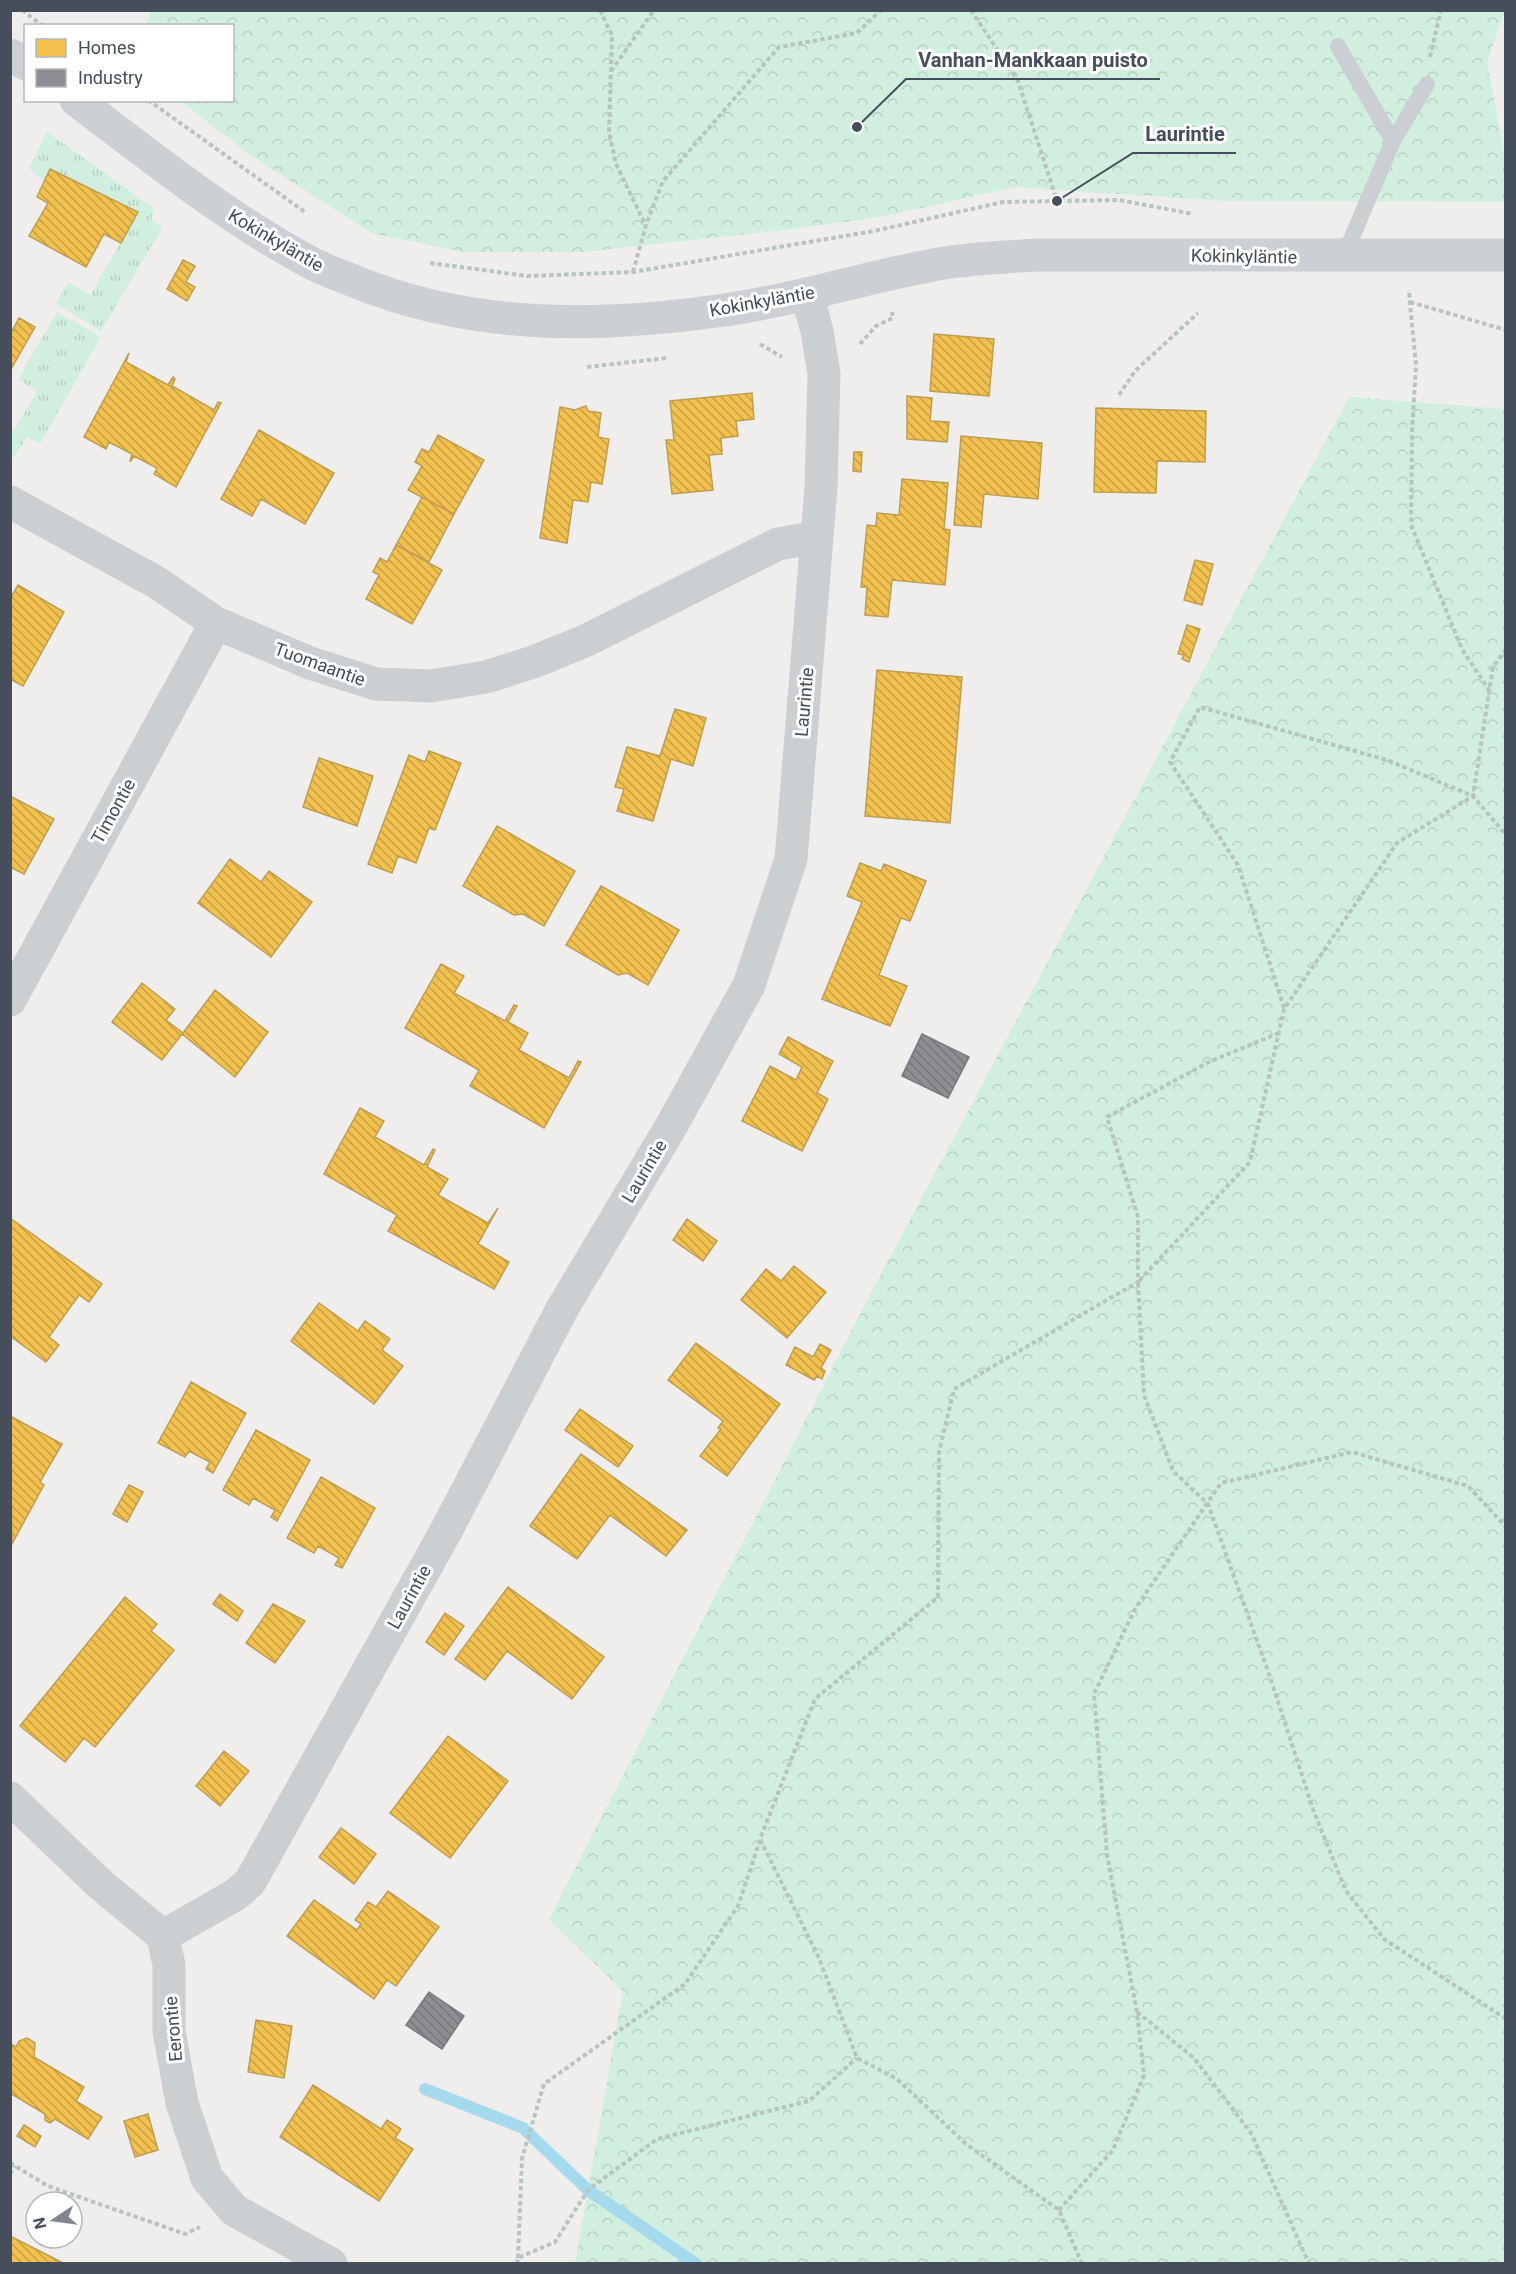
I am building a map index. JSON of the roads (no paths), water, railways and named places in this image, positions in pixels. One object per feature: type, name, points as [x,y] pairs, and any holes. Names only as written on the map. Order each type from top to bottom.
[{"type":"main road","points":[[10,55],[24,63]]},
{"type":"main road","name":"Kokinkyläntie","points":[[79,102],[210,201],[305,259],[402,300],[461,314],[507,320],[558,322],[624,320],[718,311],[980,258],[1047,255],[1506,255]]},
{"type":"street","name":"Laurintie","points":[[163,1936],[235,1894],[249,1882],[446,1531],[562,1309],[672,1123],[749,985],[791,859],[821,487],[824,374],[817,331],[807,294]]},
{"type":"street","name":"Tuomaantie","points":[[10,502],[156,582],[216,623],[310,663],[376,684],[431,686],[486,677],[536,661],[585,641],[778,544],[817,537]]},
{"type":"street","name":"Timontie","points":[[10,1000],[216,623]]},
{"type":"street","points":[[10,1798],[100,1884],[163,1936]]},
{"type":"street","name":"Eerontie","points":[[163,1936],[170,1965],[169,2031],[182,2103],[207,2178],[234,2211],[328,2262]]},
{"type":"lane","points":[[1338,46],[1393,141]]},
{"type":"lane","points":[[1344,256],[1393,141],[1427,84]]},
{"type":"waterway","points":[[425,2089],[523,2128],[588,2190],[696,2264]]},
{"type":"place","name":"Vanhan-Mankkaan puisto","points":[[857,127]]},
{"type":"place","name":"Laurintie","points":[[1057,201]]}]
